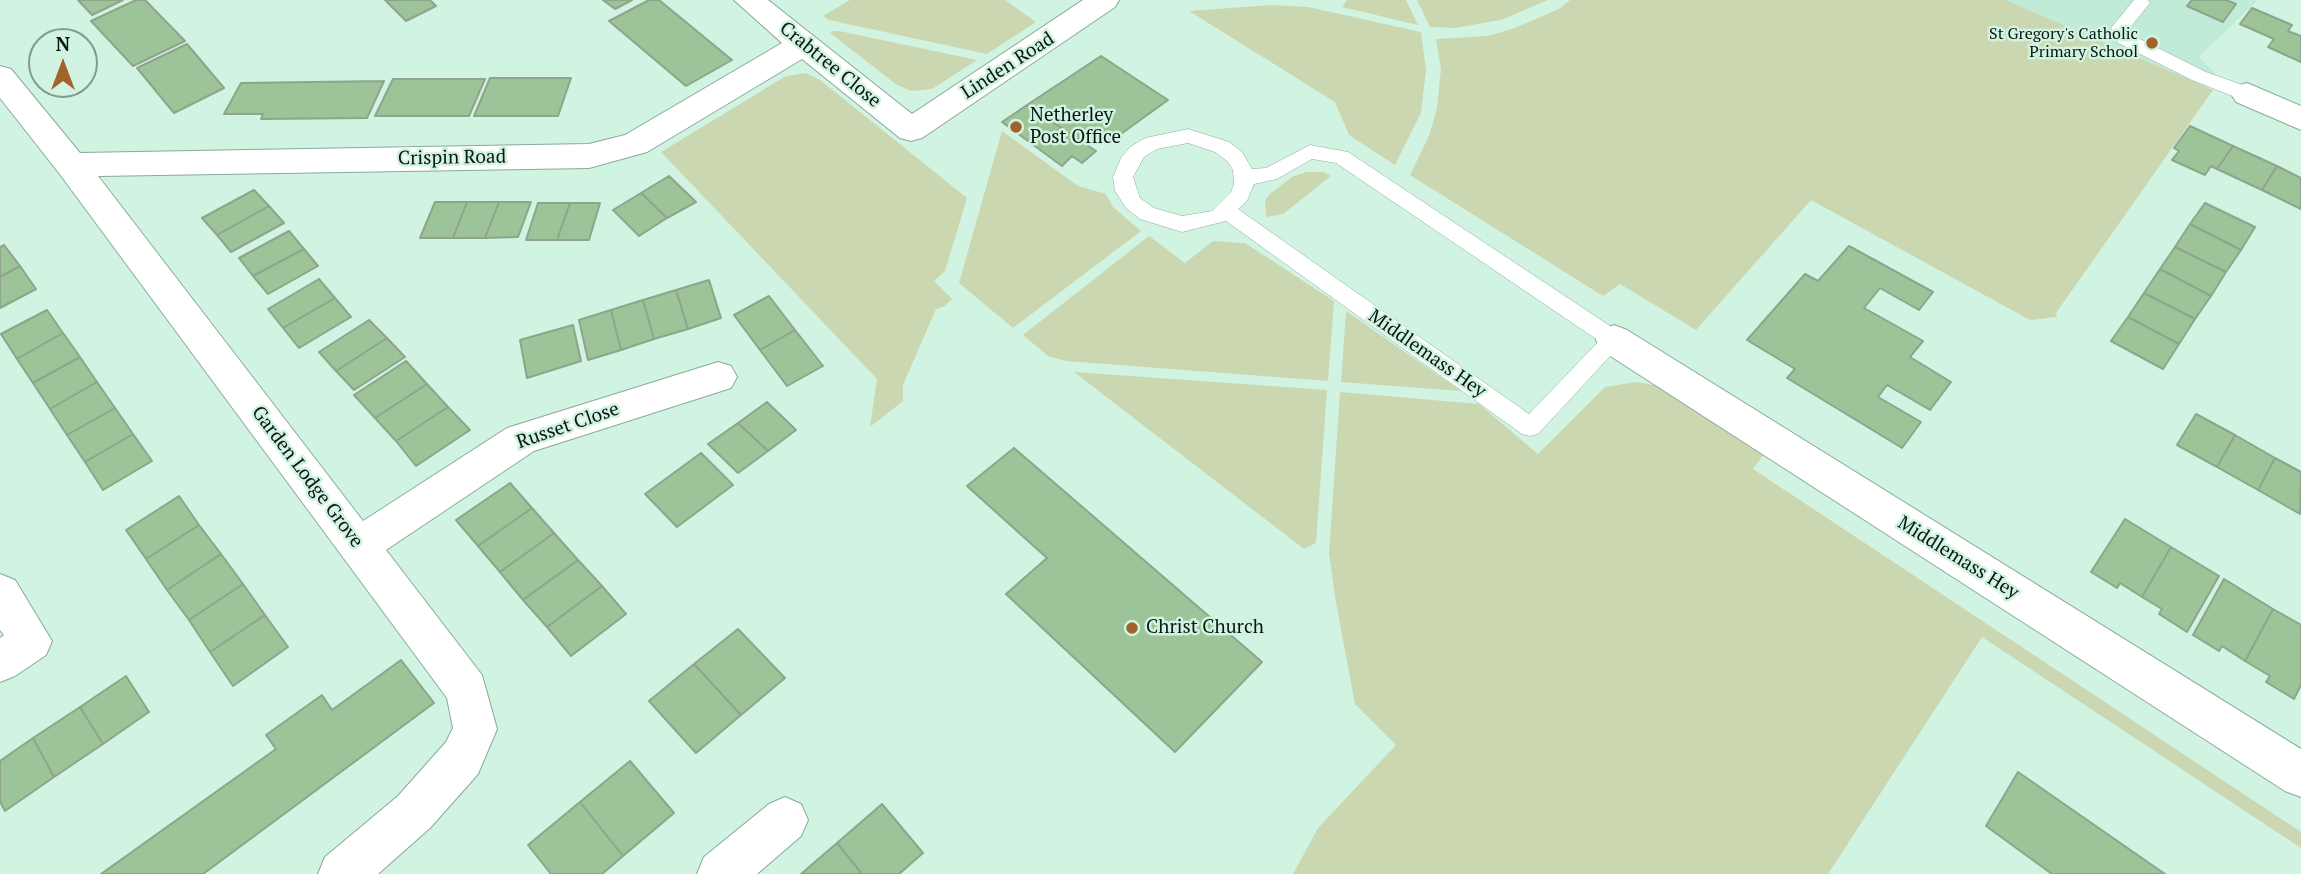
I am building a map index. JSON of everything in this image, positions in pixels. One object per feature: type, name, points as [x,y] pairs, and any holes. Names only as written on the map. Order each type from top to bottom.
[{"type":"street","name":"Crabtree Close","points":[[749,0],[911,130]]},
{"type":"street","name":"Linden Road","points":[[911,130],[1104,0]]},
{"type":"street","name":"Crispin Road","points":[[71,165],[589,156],[635,144],[805,43]]},
{"type":"street","name":"Garden Lodge Grove","points":[[0,77],[71,165],[467,690],[475,729],[462,758],[414,812],[342,874]]},
{"type":"street","points":[[2246,94],[2301,119]]},
{"type":"street","name":"Middlemass Hey","points":[[1615,340],[2301,775]]},
{"type":"street","name":"Russet Close","points":[[359,547],[521,439],[719,377]]},
{"type":"street","points":[[0,593],[31,641],[0,662]]},
{"type":"street","points":[[721,874],[785,820]]},
{"type":"lane","points":[[2141,3],[2120,28],[2124,39],[2199,76],[2246,94]]},
{"type":"lane","points":[[1188,136],[1222,147],[1235,157],[1243,178],[1240,196],[1226,211],[1201,222],[1182,224],[1147,214],[1133,203],[1125,191],[1123,177],[1128,163],[1137,152],[1152,143],[1188,136]]},
{"type":"lane","name":"Middlemass Hey","points":[[1226,211],[1530,426],[1615,340],[1341,157],[1310,152],[1270,174],[1243,178]]},
{"type":"shaded area","points":[[850,0],[1005,0],[1036,22],[987,54],[829,20],[823,16]]},
{"type":"shaded area","points":[[1347,0],[1406,0],[1418,25],[1342,7]]},
{"type":"shaded area","points":[[1417,0],[1548,0],[1501,20],[1455,28],[1430,27]]},
{"type":"shaded area","points":[[1570,0],[2005,0],[2213,90],[2056,313],[2057,317],[2030,320],[1811,200],[1696,330],[1620,284],[1603,296],[1410,175],[1429,136],[1437,108],[1441,69],[1436,39],[1488,36],[1559,9]]},
{"type":"shaded area","name":"St Gregory's Catholic Primary School","points":[[1995,0],[2258,0],[2199,57],[2228,87],[2188,84]]},
{"type":"shaded area","points":[[1272,5],[1308,7],[1421,32],[1426,70],[1421,113],[1395,165],[1349,135],[1335,102],[1189,11]]},
{"type":"shaded area","points":[[834,31],[977,60],[932,89],[911,91],[897,85],[830,33]]},
{"type":"shaded area","points":[[806,73],[820,80],[967,198],[945,271],[934,281],[952,299],[945,306],[936,309],[903,385],[903,401],[870,427],[877,379],[661,152],[786,76]]},
{"type":"shaded area","points":[[1002,131],[1078,186],[1106,194],[1113,207],[1141,231],[1013,328],[959,283]]},
{"type":"shaded area","points":[[1306,172],[1323,172],[1331,176],[1283,214],[1266,217],[1265,200],[1271,193],[1292,177]]},
{"type":"shaded area","points":[[1149,236],[1185,263],[1213,241],[1245,243],[1334,301],[1328,381],[1066,361],[1048,356],[1023,335]]},
{"type":"shaded area","points":[[1346,311],[1461,391],[1341,382]]},
{"type":"shaded area","points":[[1074,372],[1327,390],[1316,543],[1304,549]]},
{"type":"shaded area","points":[[1636,382],[1661,386],[1767,450],[1753,469],[2301,832],[2301,848],[1982,637],[1828,874],[1293,874],[1318,828],[1396,745],[1355,704],[1335,597],[1329,553],[1340,392],[1479,404],[1538,454],[1605,387]]},
{"type":"building","points":[[78,0],[123,0],[92,15]]},
{"type":"building","points":[[136,0],[145,0],[185,41],[133,66],[91,21]]},
{"type":"building","points":[[385,0],[430,0],[436,6],[406,21]]},
{"type":"building","points":[[603,0],[632,0],[615,9]]},
{"type":"building","points":[[649,0],[659,0],[732,60],[686,86],[609,21]]},
{"type":"building","points":[[2192,0],[2226,0],[2236,4],[2223,22],[2187,6]]},
{"type":"building","points":[[2252,8],[2292,25],[2288,31],[2301,36],[2301,62],[2268,47],[2274,39],[2240,24]]},
{"type":"building","points":[[187,44],[224,88],[174,113],[137,68]]},
{"type":"building","points":[[1101,56],[1168,100],[1107,144],[1097,138],[1087,145],[1027,105]]},
{"type":"building","points":[[490,78],[571,78],[558,116],[474,116]]},
{"type":"building","points":[[393,79],[485,79],[469,116],[375,116]]},
{"type":"building","points":[[384,81],[367,118],[261,119],[263,114],[224,114],[241,83]]},
{"type":"building","points":[[1027,105],[1096,151],[1082,163],[1072,156],[1062,166],[1002,122]]},
{"type":"building","points":[[2190,126],[2233,146],[2217,169],[2211,166],[2205,175],[2172,160],[2179,151],[2174,148]]},
{"type":"building","points":[[2233,146],[2277,166],[2262,190],[2217,169]]},
{"type":"building","points":[[2277,166],[2301,178],[2301,209],[2262,190]]},
{"type":"building","points":[[669,176],[696,202],[667,218],[641,193]]},
{"type":"building","points":[[254,190],[269,206],[217,235],[202,218]]},
{"type":"building","points":[[641,193],[667,218],[639,236],[613,210]]},
{"type":"building","points":[[435,202],[467,202],[453,238],[420,238]]},
{"type":"building","points":[[467,202],[499,202],[485,238],[453,238]]},
{"type":"building","points":[[499,202],[531,202],[518,237],[485,238]]},
{"type":"building","points":[[538,203],[570,203],[557,240],[526,240]]},
{"type":"building","points":[[570,203],[600,203],[589,240],[557,240]]},
{"type":"building","points":[[2205,203],[2255,227],[2241,250],[2190,224]]},
{"type":"building","points":[[269,206],[284,223],[231,252],[217,235]]},
{"type":"building","points":[[2190,224],[2241,250],[2226,272],[2175,247]]},
{"type":"building","points":[[289,231],[304,249],[253,276],[239,258]]},
{"type":"building","points":[[4,245],[20,266],[0,277],[0,247]]},
{"type":"building","points":[[1849,246],[1933,292],[1919,310],[1880,288],[1864,308],[1923,341],[1910,357],[1951,382],[1930,410],[1887,385],[1878,397],[1921,422],[1902,448],[1787,378],[1795,369],[1747,340],[1805,274],[1818,281]]},
{"type":"building","points":[[2175,247],[2226,272],[2211,296],[2160,269]]},
{"type":"building","points":[[304,249],[318,266],[268,294],[253,276]]},
{"type":"building","points":[[20,266],[36,289],[0,308],[0,277]]},
{"type":"building","points":[[2160,269],[2211,296],[2195,319],[2144,293]]},
{"type":"building","points":[[319,279],[335,298],[283,328],[268,309]]},
{"type":"building","points":[[709,280],[721,318],[688,329],[676,290]]},
{"type":"building","points":[[676,290],[688,329],[654,339],[643,300]]},
{"type":"building","points":[[2144,293],[2195,319],[2179,344],[2128,317]]},
{"type":"building","points":[[769,296],[795,330],[760,350],[734,315]]},
{"type":"building","points":[[335,298],[351,317],[299,348],[283,328]]},
{"type":"building","points":[[643,300],[654,339],[621,350],[611,310]]},
{"type":"building","points":[[47,310],[63,333],[17,359],[1,334]]},
{"type":"building","points":[[611,310],[621,350],[588,360],[579,320]]},
{"type":"building","points":[[2128,317],[2179,344],[2163,369],[2111,341]]},
{"type":"building","points":[[369,320],[387,338],[336,371],[319,352]]},
{"type":"building","points":[[573,325],[581,361],[527,378],[520,340]]},
{"type":"building","points":[[795,330],[823,366],[787,386],[760,350]]},
{"type":"building","points":[[63,333],[80,357],[33,383],[17,359]]},
{"type":"building","points":[[387,338],[405,357],[354,390],[336,371]]},
{"type":"building","points":[[80,357],[97,382],[50,409],[33,383]]},
{"type":"building","points":[[406,361],[427,384],[375,418],[354,395]]},
{"type":"building","points":[[97,382],[115,408],[67,435],[50,409]]},
{"type":"building","points":[[427,384],[448,407],[396,441],[375,418]]},
{"type":"building","points":[[767,402],[796,430],[768,451],[738,423]]},
{"type":"building","points":[[448,407],[470,430],[416,466],[396,441]]},
{"type":"building","points":[[115,408],[133,434],[85,462],[67,435]]},
{"type":"building","points":[[2196,414],[2235,435],[2217,467],[2177,445]]},
{"type":"building","points":[[738,423],[768,451],[738,473],[708,444]]},
{"type":"building","points":[[133,434],[152,461],[103,490],[85,462]]},
{"type":"building","points":[[2235,435],[2275,458],[2258,490],[2217,467]]},
{"type":"building","name":"Christ Church","points":[[1014,448],[1262,662],[1175,752],[1006,594],[1047,558],[967,486]]},
{"type":"building","points":[[701,453],[733,485],[677,527],[645,494]]},
{"type":"building","points":[[2275,458],[2301,472],[2300,514],[2258,490]]},
{"type":"building","points":[[510,483],[532,508],[478,546],[456,520]]},
{"type":"building","points":[[179,496],[199,525],[146,559],[126,530]]},
{"type":"building","points":[[532,508],[554,533],[500,572],[478,546]]},
{"type":"building","points":[[2125,519],[2171,547],[2142,597],[2120,583],[2117,588],[2091,572]]},
{"type":"building","points":[[199,525],[221,554],[167,590],[146,559]]},
{"type":"building","points":[[554,533],[578,560],[523,600],[500,572]]},
{"type":"building","points":[[2171,547],[2219,576],[2187,632],[2159,614],[2162,609],[2142,597]]},
{"type":"building","points":[[221,554],[243,584],[189,620],[167,590]]},
{"type":"building","points":[[578,560],[602,586],[547,627],[523,600]]},
{"type":"building","points":[[2224,579],[2273,609],[2245,661],[2222,646],[2219,651],[2193,635]]},
{"type":"building","points":[[243,584],[265,615],[210,652],[189,620]]},
{"type":"building","points":[[602,586],[626,614],[571,656],[547,627]]},
{"type":"building","points":[[2273,609],[2301,625],[2301,685],[2294,699],[2266,682],[2270,676],[2245,661]]},
{"type":"building","points":[[265,615],[288,647],[233,686],[210,652]]},
{"type":"building","points":[[738,629],[785,678],[741,715],[694,664]]},
{"type":"building","points":[[401,660],[434,703],[203,874],[101,874],[276,749],[266,735],[322,695],[332,710]]},
{"type":"building","points":[[694,664],[741,715],[696,753],[649,701]]},
{"type":"building","points":[[126,676],[149,712],[103,744],[80,707]]},
{"type":"building","points":[[80,707],[103,744],[54,777],[33,738]]},
{"type":"building","points":[[33,738],[54,777],[5,811],[0,802],[0,761]]},
{"type":"building","points":[[630,761],[674,813],[623,856],[580,802]]},
{"type":"building","points":[[2018,772],[2165,874],[2052,874],[1986,826]]},
{"type":"building","points":[[580,802],[623,856],[602,874],[551,874],[528,845]]},
{"type":"building","points":[[882,804],[923,853],[899,874],[862,874],[837,843]]},
{"type":"building","points":[[837,843],[862,874],[801,874]]},
{"type":"place","name":"St Gregory's Catholic Primary School","points":[[2152,43]]},
{"type":"place","name":"Netherley Post Office","points":[[1016,127]]},
{"type":"place","name":"Christ Church","points":[[1132,628]]}]
